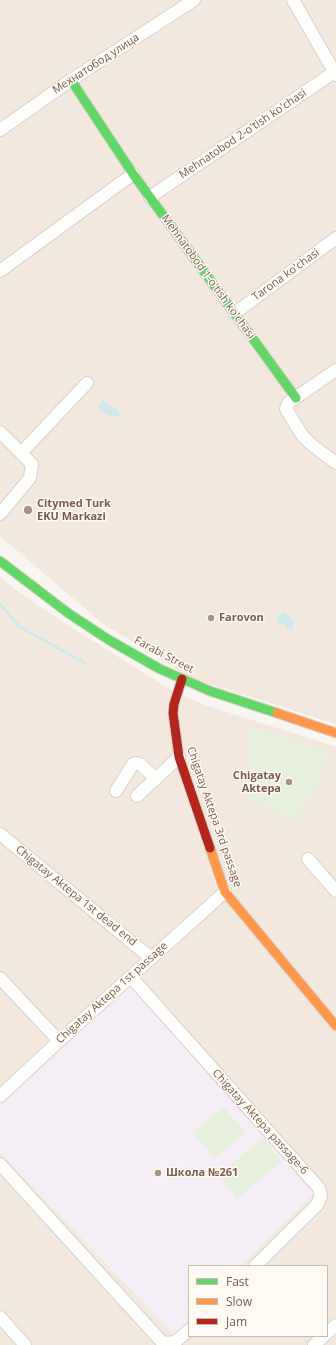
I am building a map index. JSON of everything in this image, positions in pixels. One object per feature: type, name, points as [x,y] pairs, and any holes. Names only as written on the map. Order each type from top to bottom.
[{"type":"street","name":"Мехнатобод улица","points":[[0,130],[71,80],[194,0]]},
{"type":"street","points":[[293,0],[335,73]]},
{"type":"street","name":"Mehnatobod 2-o'tish ko'chasi","points":[[150,197],[335,73]]},
{"type":"street","name":"Mehnatobod 1-o'tish ko'chasi","points":[[71,80],[133,174],[296,398]]},
{"type":"street","points":[[0,272],[133,174]]},
{"type":"street","name":"Tarona ko'chasi","points":[[235,313],[336,238]]},
{"type":"street","points":[[336,370],[286,406],[287,413],[302,435],[312,445],[336,463]]},
{"type":"street","points":[[21,453],[87,383]]},
{"type":"street","points":[[0,432],[32,464],[30,478],[0,514]]},
{"type":"street","name":"Farabi Street","points":[[0,561],[68,613],[140,657],[182,679],[210,691],[336,733]]},
{"type":"street","name":"Chigatay Aktepa 3rd passage","points":[[182,679],[174,704],[173,713],[179,757],[225,892],[336,1026]]},
{"type":"street","points":[[137,796],[154,778],[179,757]]},
{"type":"street","points":[[116,791],[133,764],[136,762],[154,778]]},
{"type":"street","name":"Chigatay Aktepa 1st dead end","points":[[0,834],[151,958]]},
{"type":"street","points":[[308,859],[336,891]]},
{"type":"street","name":"Chigatay Aktepa 1st passage","points":[[0,1096],[225,892]]},
{"type":"street","name":"Chigatay Aktepa passage-6","points":[[131,977],[319,1188],[321,1196],[317,1205],[256,1265]]},
{"type":"street","points":[[0,978],[59,1041]]},
{"type":"street","points":[[0,1164],[161,1341],[166,1343],[175,1342],[188,1331]]},
{"type":"street","points":[[0,1316],[23,1344]]},
{"type":"street","points":[[314,1345],[324,1337]]},
{"type":"shaded area","points":[[0,0],[336,0],[336,724],[191,678],[102,623],[0,536]]},
{"type":"shaded area","points":[[0,577],[58,619],[171,690],[205,705],[336,747],[336,1345],[0,1345]]},
{"type":"shaded area","name":"Школа №261","points":[[130,985],[314,1193],[243,1265],[188,1265],[188,1320],[174,1335],[0,1153],[0,1107]]},
{"type":"green space","points":[[249,726],[330,752],[313,794],[293,822],[278,812],[255,803],[245,794],[248,784],[250,752]]},
{"type":"green space","points":[[224,1107],[245,1133],[214,1158],[193,1132]]},
{"type":"green space","points":[[263,1138],[282,1161],[237,1198],[218,1175]]},
{"type":"water","points":[[104,401],[117,409],[121,416],[116,417],[101,412],[98,407],[99,404]]},
{"type":"water","points":[[284,612],[295,621],[292,629],[287,629],[285,625],[277,622],[276,618],[278,615]]},
{"type":"waterway","points":[[0,604],[20,627],[85,663]]},
{"type":"traffic: fast","points":[[71,80],[133,174],[296,398]]},
{"type":"traffic: fast","points":[[0,561],[68,613],[109,640],[160,669],[210,691],[277,713]]},
{"type":"traffic: slow","points":[[277,713],[336,733]]},
{"type":"traffic: slow","points":[[210,848],[225,892],[336,1026]]},
{"type":"traffic: jam","points":[[182,679],[174,704],[173,713],[179,757],[210,848]]},
{"type":"place","name":"Citymed Turk EKU Markazi","points":[[28,510]]},
{"type":"place","name":"Farovon","points":[[211,618]]},
{"type":"place","name":"Chigatay Aktepa","points":[[289,782]]},
{"type":"place","name":"Школа №261","points":[[158,1173]]}]
